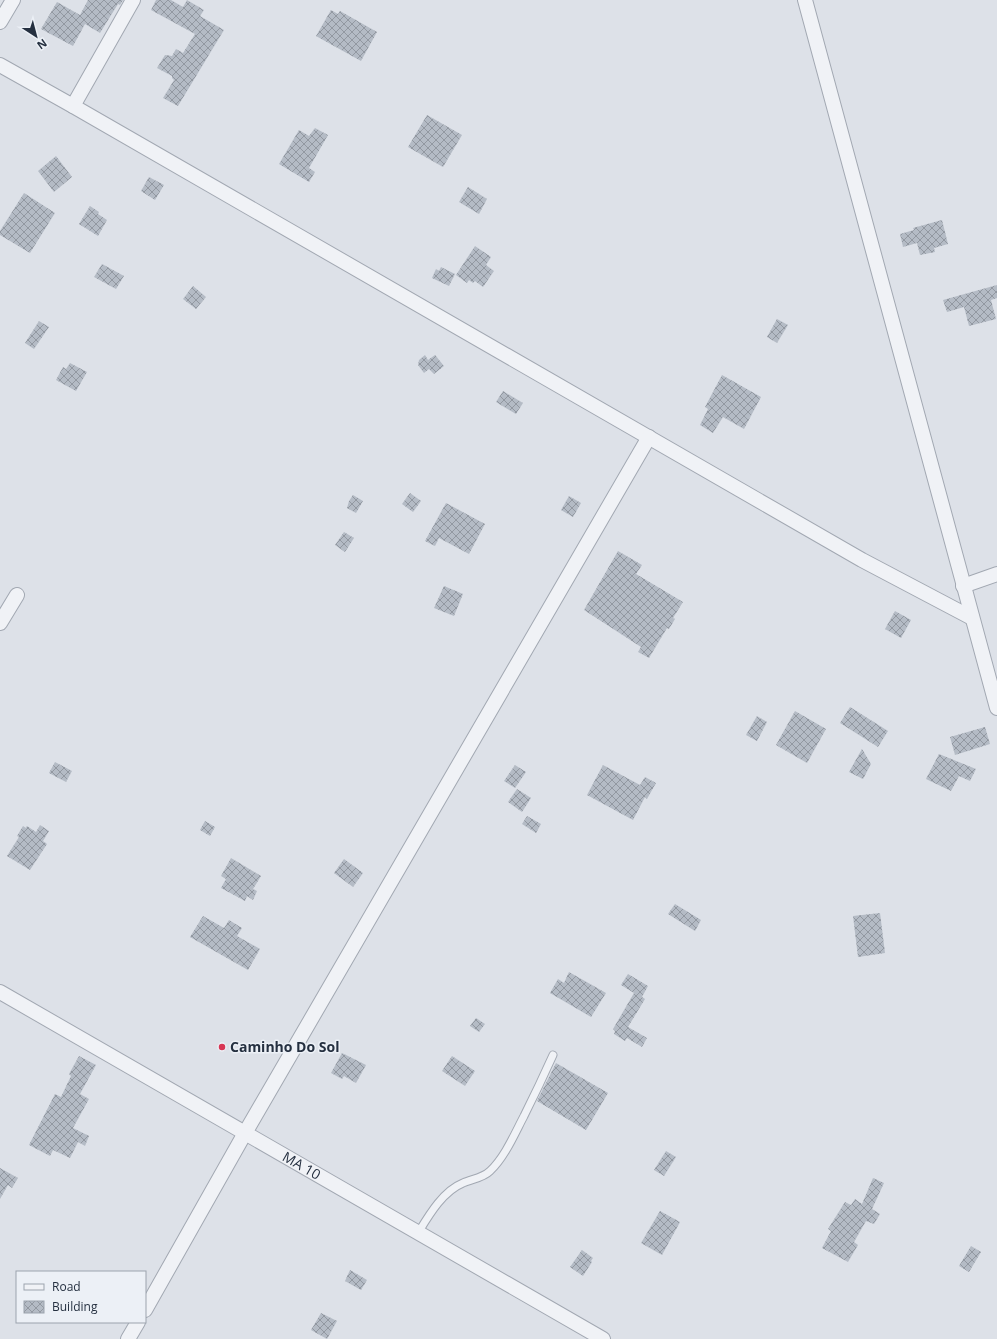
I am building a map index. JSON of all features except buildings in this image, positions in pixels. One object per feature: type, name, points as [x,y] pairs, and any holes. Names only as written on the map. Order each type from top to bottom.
[{"type":"street","points":[[0,22],[13,0]]},
{"type":"street","points":[[73,106],[133,0]]},
{"type":"street","points":[[805,0],[997,708]]},
{"type":"street","points":[[0,66],[73,106],[862,560],[972,618]]},
{"type":"street","points":[[146,1308],[245,1133],[649,437]]},
{"type":"street","points":[[963,586],[997,574]]},
{"type":"street","points":[[0,623],[17,595]]},
{"type":"street","name":"MA 10","points":[[0,992],[604,1339]]},
{"type":"street","points":[[128,1339],[137,1323]]},
{"type":"lane","points":[[418,1233],[435,1208],[455,1187],[484,1176],[497,1162],[512,1138],[553,1055]]},
{"type":"place","name":"Caminho Do Sol","points":[[222,1047]]}]
